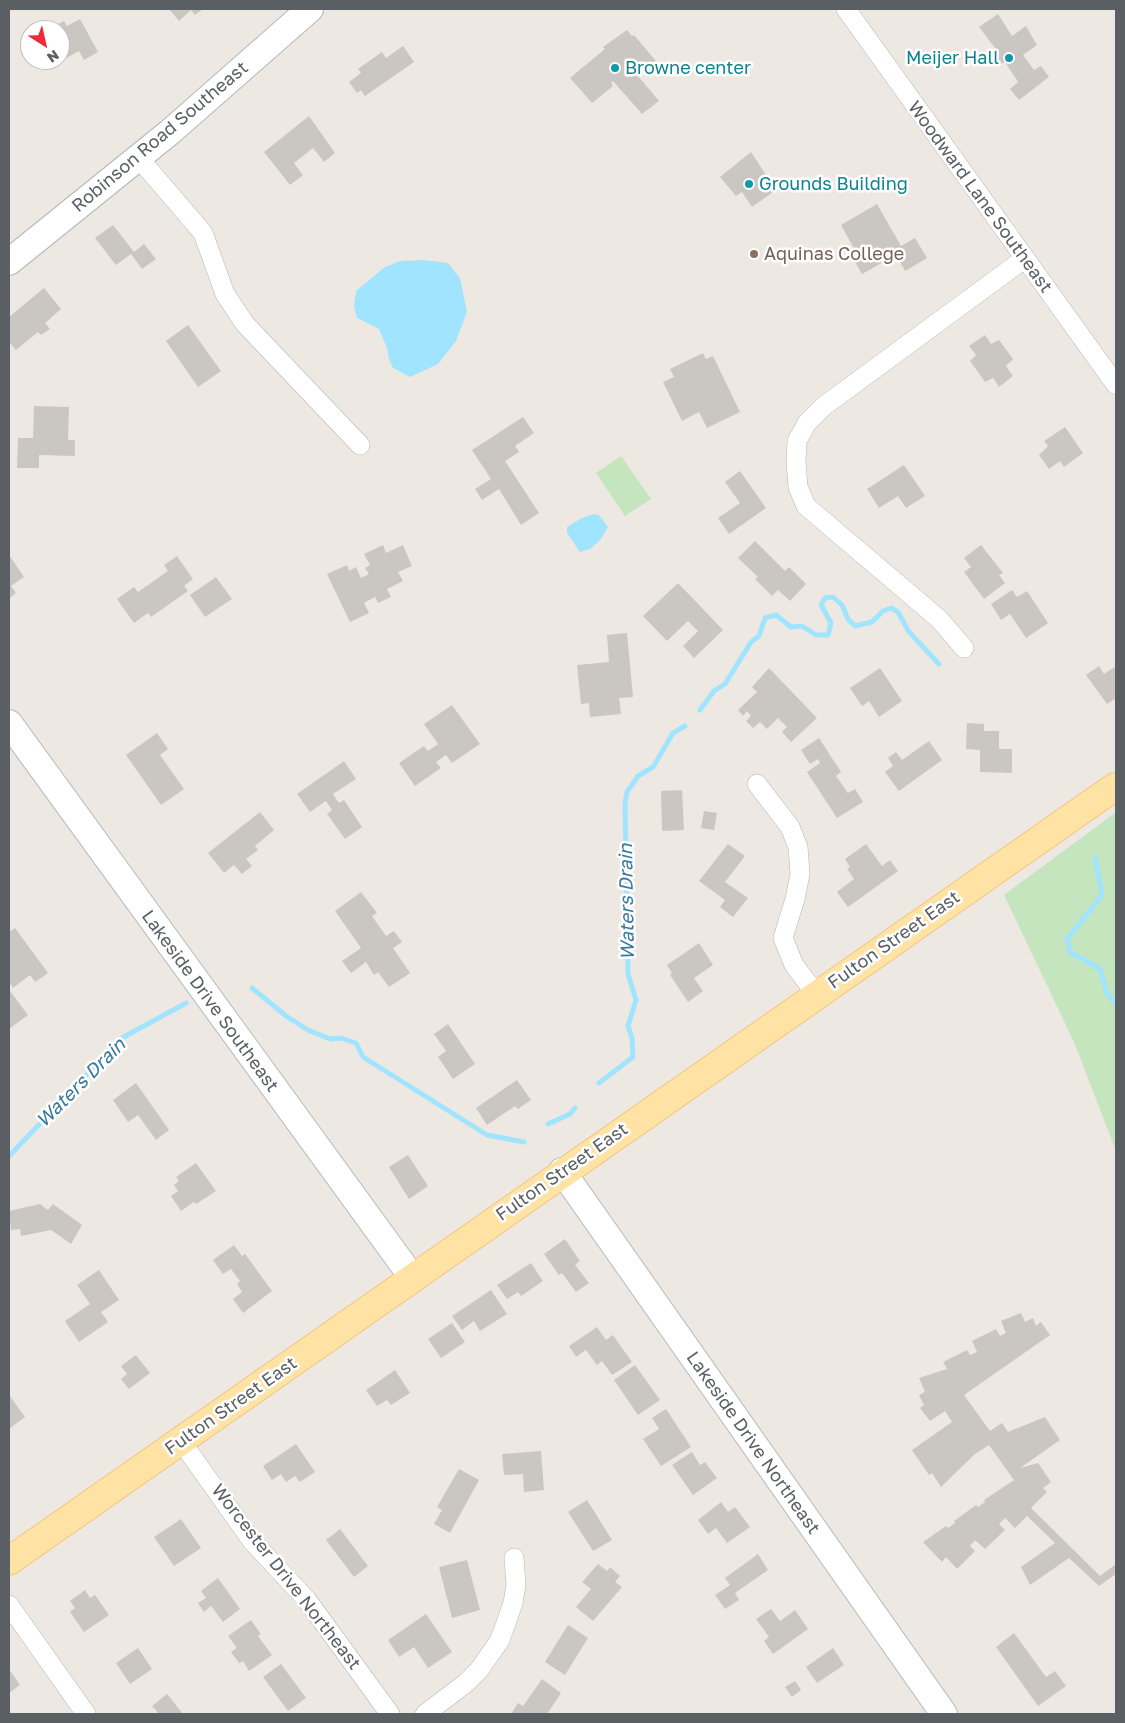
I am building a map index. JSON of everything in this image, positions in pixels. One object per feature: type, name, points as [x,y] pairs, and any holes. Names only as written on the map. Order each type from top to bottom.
[{"type":"main road","name":"Fulton Street East","points":[[9,1561],[816,994],[1116,786]]},
{"type":"street","name":"Robinson Road Southeast","points":[[9,262],[170,132],[310,9]]},
{"type":"street","name":"Woodward Lane Southeast","points":[[846,9],[1116,385]]},
{"type":"street","points":[[138,157],[203,233],[226,294],[246,324],[360,445]]},
{"type":"street","points":[[964,648],[939,619],[806,506],[798,487],[797,441],[807,423],[824,406],[1024,259]]},
{"type":"street","name":"Lakeside Drive Southeast","points":[[9,723],[412,1277]]},
{"type":"street","points":[[757,784],[790,826],[798,847],[800,874],[795,899],[783,938],[794,965],[816,994]]},
{"type":"street","name":"Lakeside Drive Northeast","points":[[562,1172],[944,1714]]},
{"type":"street","name":"Worcester Drive Northeast","points":[[181,1441],[252,1541],[306,1600],[390,1714]]},
{"type":"street","points":[[425,1714],[466,1683],[485,1663],[500,1640],[514,1603],[516,1585],[514,1558]]},
{"type":"street","points":[[9,1605],[86,1714]]},
{"type":"green space","points":[[621,456],[651,499],[625,516],[596,473]]},
{"type":"green space","points":[[1116,812],[1116,1151],[1074,1042],[1004,895]]},
{"type":"water","points":[[424,260],[448,263],[460,278],[467,312],[456,341],[438,364],[410,377],[393,368],[379,329],[357,318],[354,307],[356,291],[385,267],[400,261]]},
{"type":"water","points":[[594,514],[599,515],[608,527],[601,539],[590,549],[580,552],[567,533],[567,527],[582,518]]},
{"type":"building","points":[[169,9],[203,9],[195,15],[191,10],[179,21]]},
{"type":"building","name":"Meijer Hall","points":[[998,14],[1012,36],[1026,26],[1037,45],[1023,55],[1034,70],[1041,66],[1049,77],[1019,100],[1010,89],[1018,82],[1005,62],[998,65],[990,53],[995,48],[979,27]]},
{"type":"building","points":[[80,19],[98,52],[84,60],[79,51],[70,56],[70,24]]},
{"type":"building","name":"Browne center","points":[[627,30],[632,36],[634,35],[656,61],[638,76],[659,101],[642,114],[613,81],[611,83],[613,86],[592,103],[570,78],[605,49],[603,47]]},
{"type":"building","points":[[403,46],[414,62],[365,96],[361,90],[357,93],[349,82],[361,73],[358,69],[382,52],[386,58]]},
{"type":"building","points":[[309,116],[335,153],[324,162],[313,148],[294,163],[303,175],[290,185],[264,152]]},
{"type":"building","name":"Grounds Building","points":[[751,152],[776,190],[752,207],[742,192],[736,196],[720,177]]},
{"type":"building","points":[[877,204],[901,246],[915,238],[927,258],[905,271],[896,255],[862,274],[855,262],[860,259],[841,225]]},
{"type":"building","points":[[113,225],[134,252],[144,244],[156,259],[142,269],[131,254],[116,265],[95,238]]},
{"type":"building","points":[[44,288],[61,309],[45,323],[50,329],[41,335],[38,332],[16,350],[9,342],[9,317]]},
{"type":"building","points":[[188,325],[221,371],[198,387],[166,341]]},
{"type":"building","points":[[985,335],[991,344],[999,340],[1013,359],[1006,366],[1013,376],[999,387],[993,378],[985,382],[970,361],[976,355],[969,346]]},
{"type":"building","points":[[703,353],[706,359],[713,356],[740,412],[707,428],[699,412],[682,421],[663,382],[674,377],[670,369]]},
{"type":"building","points":[[34,406],[69,407],[68,440],[75,440],[75,456],[39,455],[39,468],[17,468],[18,438],[33,438]]},
{"type":"building","points":[[523,417],[534,433],[515,446],[519,452],[505,461],[539,513],[521,525],[499,489],[482,500],[475,489],[491,479],[472,450]]},
{"type":"building","points":[[1065,427],[1083,453],[1064,467],[1060,461],[1049,469],[1039,455],[1048,446],[1044,441]]},
{"type":"building","points":[[904,465],[925,496],[906,508],[898,496],[879,508],[867,489]]},
{"type":"building","points":[[740,471],[766,508],[729,534],[718,518],[740,503],[725,482]]},
{"type":"building","points":[[755,541],[785,571],[789,567],[806,584],[790,601],[778,590],[772,596],[755,579],[758,577],[738,558]]},
{"type":"building","points":[[383,545],[386,553],[403,545],[412,566],[398,572],[403,581],[387,589],[391,597],[378,603],[375,597],[364,603],[369,613],[350,622],[327,574],[347,565],[349,571],[356,567],[361,578],[369,574],[365,568],[370,565],[364,554]]},
{"type":"building","points":[[981,545],[1003,573],[999,575],[1005,583],[984,599],[964,572],[971,567],[964,558]]},
{"type":"building","points":[[9,555],[24,577],[11,586],[16,593],[9,599]]},
{"type":"building","points":[[177,556],[193,579],[184,586],[188,591],[151,617],[148,613],[134,623],[117,599],[134,587],[138,592],[168,571],[164,565]]},
{"type":"building","points":[[216,577],[232,599],[205,617],[190,595]]},
{"type":"building","points":[[678,583],[723,630],[694,658],[683,646],[698,631],[688,621],[667,641],[643,616]]},
{"type":"building","points":[[1012,590],[1017,597],[1027,591],[1048,623],[1026,638],[1010,614],[1001,620],[991,604]]},
{"type":"building","points":[[627,633],[633,697],[619,698],[621,714],[590,717],[589,703],[581,704],[577,665],[609,662],[607,635]]},
{"type":"building","points":[[1099,666],[1104,674],[1116,666],[1116,698],[1107,704],[1086,675]]},
{"type":"building","points":[[769,668],[817,718],[791,742],[782,732],[787,727],[778,718],[767,729],[760,722],[753,728],[746,721],[751,716],[747,711],[743,716],[738,710],[757,692],[752,687]]},
{"type":"building","points":[[880,668],[902,701],[879,717],[869,701],[862,706],[850,688]]},
{"type":"building","points":[[452,705],[480,744],[452,763],[446,755],[436,762],[441,768],[415,786],[399,763],[424,746],[428,751],[438,744],[424,724]]},
{"type":"building","points":[[967,723],[984,724],[984,731],[999,731],[999,749],[1012,749],[1012,773],[980,772],[980,750],[966,749]]},
{"type":"building","points":[[157,733],[168,749],[160,755],[184,789],[161,805],[126,755]]},
{"type":"building","points":[[819,738],[841,772],[836,776],[848,793],[855,789],[863,802],[837,818],[807,772],[820,763],[818,759],[810,764],[801,750]]},
{"type":"building","points":[[929,741],[942,760],[899,791],[885,772],[893,766],[888,758],[896,752],[902,760]]},
{"type":"building","points":[[344,761],[356,779],[333,794],[339,803],[344,800],[362,827],[345,839],[327,814],[332,810],[326,801],[310,812],[297,794]]},
{"type":"building","points":[[682,790],[684,830],[662,831],[661,791]]},
{"type":"building","points":[[704,811],[717,813],[714,830],[701,828]]},
{"type":"building","points":[[260,812],[274,830],[255,846],[258,850],[246,859],[252,866],[242,874],[234,865],[224,873],[208,853]]},
{"type":"building","points":[[728,844],[745,856],[725,882],[748,898],[733,917],[720,907],[725,900],[699,881]]},
{"type":"building","points":[[866,844],[882,866],[890,860],[898,871],[848,907],[837,892],[854,879],[847,869],[850,867],[845,859]]},
{"type":"building","points":[[361,892],[377,913],[372,916],[386,936],[394,931],[402,942],[393,948],[410,973],[389,987],[378,972],[374,975],[366,962],[351,973],[342,961],[361,948],[335,911]]},
{"type":"building","points":[[15,928],[48,973],[35,982],[30,975],[13,988],[9,982],[9,932]]},
{"type":"building","points":[[699,943],[713,965],[694,978],[703,991],[688,1002],[670,975],[672,973],[667,965]]},
{"type":"building","points":[[10,991],[28,1015],[9,1029],[9,993]]},
{"type":"building","points":[[448,1024],[475,1064],[453,1079],[438,1057],[446,1051],[434,1034]]},
{"type":"building","points":[[517,1080],[531,1100],[518,1109],[515,1106],[487,1125],[476,1108]]},
{"type":"building","points":[[136,1083],[169,1130],[156,1140],[138,1115],[128,1122],[113,1100]]},
{"type":"building","points":[[408,1155],[428,1186],[409,1199],[389,1167]]},
{"type":"building","points":[[196,1163],[216,1191],[181,1211],[171,1196],[178,1191],[174,1185],[179,1181],[176,1177]]},
{"type":"building","points":[[40,1204],[48,1210],[53,1204],[82,1225],[71,1244],[51,1230],[21,1236],[20,1229],[11,1230],[9,1211]]},
{"type":"building","points":[[565,1239],[580,1261],[575,1265],[589,1283],[576,1292],[562,1273],[559,1275],[544,1254]]},
{"type":"building","points":[[234,1245],[242,1256],[245,1254],[272,1291],[243,1313],[233,1299],[242,1292],[237,1284],[240,1281],[231,1269],[223,1274],[213,1260]]},
{"type":"building","points":[[531,1263],[543,1281],[521,1296],[518,1292],[507,1299],[497,1285]]},
{"type":"building","points":[[99,1270],[119,1300],[101,1312],[108,1322],[79,1342],[65,1321],[90,1304],[77,1285]]},
{"type":"building","points":[[491,1290],[507,1314],[480,1331],[474,1321],[462,1330],[452,1316]]},
{"type":"building","points":[[1021,1313],[1025,1322],[1033,1318],[1036,1326],[1041,1322],[1050,1335],[964,1395],[990,1431],[1002,1423],[1008,1432],[1045,1417],[1060,1440],[1020,1468],[1038,1463],[1051,1482],[1043,1488],[1047,1492],[1031,1508],[1100,1576],[1116,1564],[1116,1574],[1099,1586],[1069,1558],[1030,1585],[1021,1567],[1055,1543],[1027,1516],[1015,1528],[1005,1518],[999,1524],[1005,1530],[985,1549],[975,1540],[970,1546],[975,1551],[957,1569],[946,1557],[942,1562],[923,1542],[946,1526],[948,1528],[955,1523],[954,1521],[976,1505],[978,1507],[985,1502],[984,1500],[1014,1480],[989,1445],[975,1454],[941,1487],[932,1473],[929,1475],[912,1450],[952,1422],[945,1411],[930,1421],[920,1408],[924,1405],[919,1395],[925,1392],[919,1378],[947,1369],[943,1362],[967,1350],[970,1355],[977,1352],[972,1341],[996,1329],[1000,1336],[1006,1333],[1001,1321]]},
{"type":"building","points":[[452,1323],[465,1342],[441,1358],[428,1339]]},
{"type":"building","points":[[597,1327],[606,1340],[613,1335],[632,1362],[612,1375],[602,1361],[597,1365],[586,1350],[576,1357],[569,1346]]},
{"type":"building","points":[[136,1355],[150,1373],[129,1389],[121,1379],[127,1374],[121,1366]]},
{"type":"building","points":[[635,1365],[660,1400],[638,1415],[614,1380]]},
{"type":"building","points":[[395,1370],[410,1393],[391,1405],[387,1400],[377,1406],[366,1390]]},
{"type":"building","points":[[9,1395],[25,1417],[9,1429]]},
{"type":"building","points":[[666,1409],[691,1447],[661,1466],[643,1439],[659,1429],[652,1418]]},
{"type":"building","points":[[296,1444],[315,1472],[300,1482],[295,1476],[286,1482],[281,1474],[272,1480],[263,1466]]},
{"type":"building","points":[[541,1451],[544,1490],[524,1492],[523,1474],[504,1475],[502,1454]]},
{"type":"building","points":[[692,1452],[700,1465],[705,1462],[717,1478],[693,1495],[672,1465]]},
{"type":"building","points":[[459,1469],[479,1480],[450,1533],[434,1524],[442,1510],[437,1507]]},
{"type":"building","points":[[587,1500],[612,1540],[593,1551],[568,1512]]},
{"type":"building","points":[[721,1502],[728,1512],[735,1507],[750,1527],[727,1543],[716,1528],[708,1534],[698,1520]]},
{"type":"building","points":[[181,1519],[201,1548],[174,1566],[154,1537]]},
{"type":"building","points":[[340,1529],[368,1566],[354,1577],[326,1540]]},
{"type":"building","points":[[758,1554],[768,1570],[735,1593],[739,1600],[725,1609],[715,1595],[730,1585],[725,1578]]},
{"type":"building","points":[[467,1560],[480,1610],[452,1618],[439,1567]]},
{"type":"building","points":[[598,1564],[607,1571],[610,1567],[620,1576],[615,1582],[622,1587],[593,1621],[576,1607],[591,1589],[582,1582]]},
{"type":"building","points":[[218,1578],[240,1609],[223,1622],[211,1606],[204,1612],[198,1603],[206,1598],[201,1591]]},
{"type":"building","points":[[85,1590],[90,1598],[95,1595],[109,1615],[84,1632],[70,1612],[75,1608],[70,1601]]},
{"type":"building","points":[[771,1609],[780,1621],[795,1610],[808,1629],[773,1654],[764,1641],[769,1637],[756,1619]]},
{"type":"building","points":[[426,1614],[452,1652],[428,1668],[414,1647],[399,1657],[388,1640]]},
{"type":"building","points":[[251,1620],[261,1634],[258,1636],[272,1655],[249,1671],[243,1661],[239,1663],[231,1652],[237,1648],[228,1636]]},
{"type":"building","points":[[568,1625],[588,1638],[565,1675],[545,1662]]},
{"type":"building","points":[[1014,1633],[1046,1677],[1055,1671],[1066,1686],[1038,1706],[996,1647]]},
{"type":"building","points":[[138,1648],[152,1669],[130,1684],[116,1663]]},
{"type":"building","points":[[833,1648],[844,1665],[817,1683],[806,1667]]},
{"type":"building","points":[[281,1664],[306,1698],[288,1711],[263,1677]]},
{"type":"building","points":[[9,1669],[20,1685],[9,1693]]},
{"type":"building","points":[[542,1679],[561,1693],[547,1714],[511,1714],[518,1703],[523,1706]]},
{"type":"building","points":[[795,1681],[801,1690],[792,1697],[785,1687]]},
{"type":"building","points":[[167,1694],[183,1714],[159,1714],[152,1706]]},
{"type":"waterway","name":"Waters Drain","points":[[700,710],[714,691],[725,684],[751,642],[759,636],[765,618],[776,615],[791,627],[802,626],[816,635],[828,635],[831,623],[821,605],[825,598],[833,597],[842,605],[848,619],[855,626],[872,622],[883,611],[891,608],[898,612],[909,632],[939,664]]},
{"type":"waterway","name":"Waters Drain","points":[[599,1083],[633,1057],[632,1038],[628,1026],[636,1000],[628,974],[625,803],[627,792],[638,776],[653,767],[673,733],[685,726]]},
{"type":"waterway","name":"Waters Drain","points":[[1095,858],[1102,895],[1067,939],[1070,952],[1100,969],[1107,993],[1116,1004]]},
{"type":"waterway","name":"Waters Drain","points":[[252,988],[286,1016],[308,1030],[330,1039],[341,1038],[356,1043],[363,1057],[487,1135],[524,1142]]},
{"type":"waterway","name":"Waters Drain","points":[[9,1156],[122,1038],[186,1003]]},
{"type":"waterway","name":"Waters Drain","points":[[548,1124],[570,1114],[575,1108]]},
{"type":"place","name":"Meijer Hall","points":[[1009,58]]},
{"type":"place","name":"Browne center","points":[[615,68]]},
{"type":"place","name":"Grounds Building","points":[[749,184]]},
{"type":"place","name":"Aquinas College","points":[[754,254]]}]
